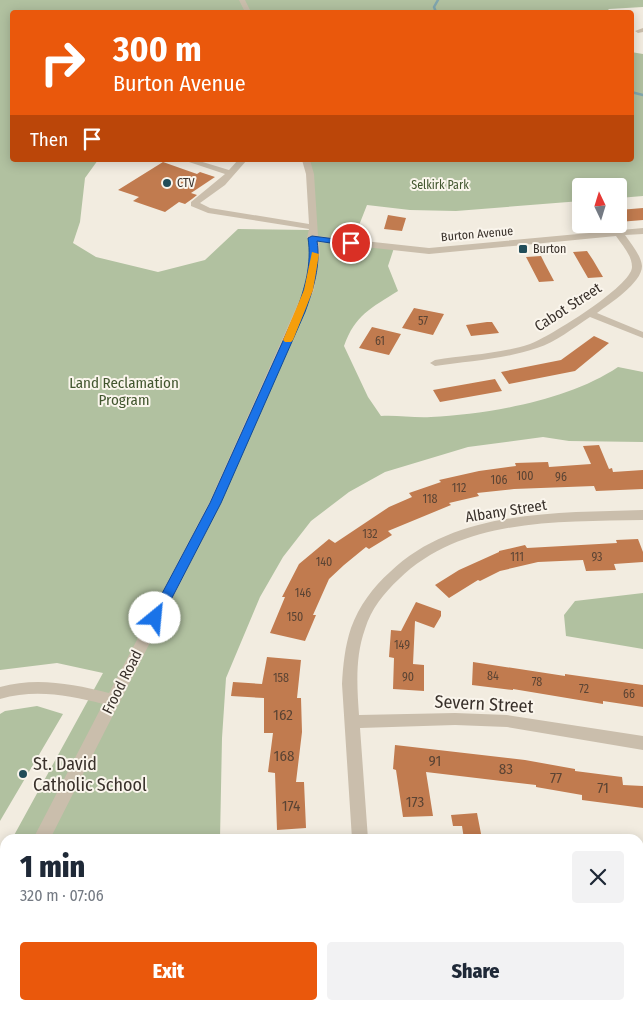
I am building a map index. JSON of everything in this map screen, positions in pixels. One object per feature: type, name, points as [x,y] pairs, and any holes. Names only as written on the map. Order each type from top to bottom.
[{"type":"street","points":[[194,162],[231,173]]},
{"type":"street","points":[[241,162],[222,183],[194,204],[208,210],[312,227]]},
{"type":"street","name":"Frood Road","points":[[44,834],[215,503],[309,290],[315,254],[312,238],[310,174],[307,162]]},
{"type":"street","name":"Burton Avenue","points":[[627,232],[643,231]]},
{"type":"street","name":"Burton Avenue","points":[[312,238],[429,251],[619,233]]},
{"type":"street","name":"Cabot Street","points":[[435,363],[535,346],[553,337],[589,313],[627,284],[636,272],[637,266],[631,250],[619,233]]},
{"type":"street","points":[[589,313],[643,335]]},
{"type":"street","name":"Albany Street","points":[[360,834],[350,661],[359,625],[367,608],[389,579],[424,550],[460,534],[491,526],[550,519],[643,515]]},
{"type":"street","points":[[0,693],[32,686],[66,688],[112,700]]},
{"type":"street","name":"Severn Street","points":[[352,722],[490,720],[643,744]]},
{"type":"green space","points":[[0,0],[643,0],[643,7],[608,10],[10,10],[10,162],[97,162],[85,178],[80,222],[73,243],[96,257],[158,272],[205,260],[238,229],[311,230],[306,162],[634,162],[634,52],[643,54],[643,196],[628,197],[628,178],[572,178],[572,202],[456,211],[410,210],[367,205],[352,243],[394,248],[388,266],[398,291],[359,319],[348,335],[344,346],[368,397],[381,416],[431,417],[503,409],[553,397],[598,378],[618,367],[643,372],[643,442],[569,441],[543,437],[468,447],[385,472],[349,492],[311,521],[283,557],[260,597],[226,678],[222,738],[220,834],[15,834],[103,673],[57,663],[0,670]]},
{"type":"green space","points":[[643,593],[643,649],[566,636],[564,615],[575,601]]},
{"type":"green space","points":[[37,706],[63,714],[0,821],[0,714],[5,711]]},
{"type":"building","name":"CTV","points":[[163,162],[197,174],[200,172],[215,177],[191,193],[197,195],[185,204],[179,202],[165,212],[133,201],[139,197],[118,190]]},
{"type":"building","points":[[643,208],[643,220],[628,221],[628,209]]},
{"type":"building","points":[[388,215],[406,218],[402,231],[384,229]]},
{"type":"building","points":[[587,251],[603,277],[588,278],[573,252]]},
{"type":"building","points":[[541,256],[554,281],[539,282],[526,257]]},
{"type":"building","points":[[414,308],[444,314],[433,335],[402,328]]},
{"type":"building","points":[[492,322],[499,333],[471,336],[466,325]]},
{"type":"building","points":[[372,327],[401,334],[389,355],[359,348]]},
{"type":"building","points":[[594,336],[609,343],[575,371],[509,384],[501,372],[561,360]]},
{"type":"building","points":[[495,379],[502,391],[440,402],[433,390]]},
{"type":"building","points":[[599,445],[609,469],[612,468],[613,472],[643,470],[643,489],[596,491],[594,486],[514,489],[477,493],[479,496],[449,503],[451,505],[388,531],[392,535],[369,549],[366,547],[329,579],[313,615],[316,615],[305,641],[270,633],[285,597],[282,597],[299,564],[329,539],[335,543],[389,507],[412,497],[409,493],[441,482],[439,480],[479,471],[516,466],[515,463],[548,462],[549,467],[591,464],[583,446]]},
{"type":"building","points":[[638,539],[643,552],[643,562],[614,564],[616,570],[586,571],[583,560],[538,562],[500,571],[480,581],[478,580],[449,598],[435,585],[459,570],[499,551],[525,545],[527,548],[617,543],[616,540]]},
{"type":"building","points":[[416,602],[441,611],[441,616],[434,628],[415,621],[413,664],[424,665],[424,691],[393,689],[394,658],[389,657],[391,630],[401,631]]},
{"type":"building","points":[[267,657],[301,660],[297,698],[301,698],[302,732],[296,782],[304,782],[306,828],[277,830],[275,773],[268,772],[273,733],[264,733],[264,698],[231,696],[233,682],[262,684]]},
{"type":"building","points":[[473,662],[565,676],[565,674],[643,685],[643,707],[603,701],[603,704],[513,689],[472,685]]},
{"type":"building","points":[[395,745],[525,760],[575,769],[575,771],[622,777],[623,785],[643,786],[643,808],[582,800],[582,795],[536,787],[536,785],[426,772],[433,816],[403,817],[396,770],[393,769]]},
{"type":"building","points":[[477,813],[481,834],[463,834],[462,826],[453,826],[451,815]]},
{"type":"waterway","points":[[435,10],[434,7],[438,0]]},
{"type":"waterway","points":[[634,93],[643,95]]},
{"type":"slow traffic","points":[[288,340],[309,290],[315,254]]},
{"type":"place","name":"CTV","points":[[167,183]]},
{"type":"place","name":"Burton","points":[[523,249]]},
{"type":"place","name":"St. David Catholic School","points":[[23,774]]},
{"type":"route","points":[[155,618],[215,503],[300,312],[309,290],[315,254],[312,238],[351,243]]},
{"type":"park label","name":"Selkirk Park","points":[[440,185]]},
{"type":"park label","name":"Land Reclamation Program","points":[[124,392]]}]
